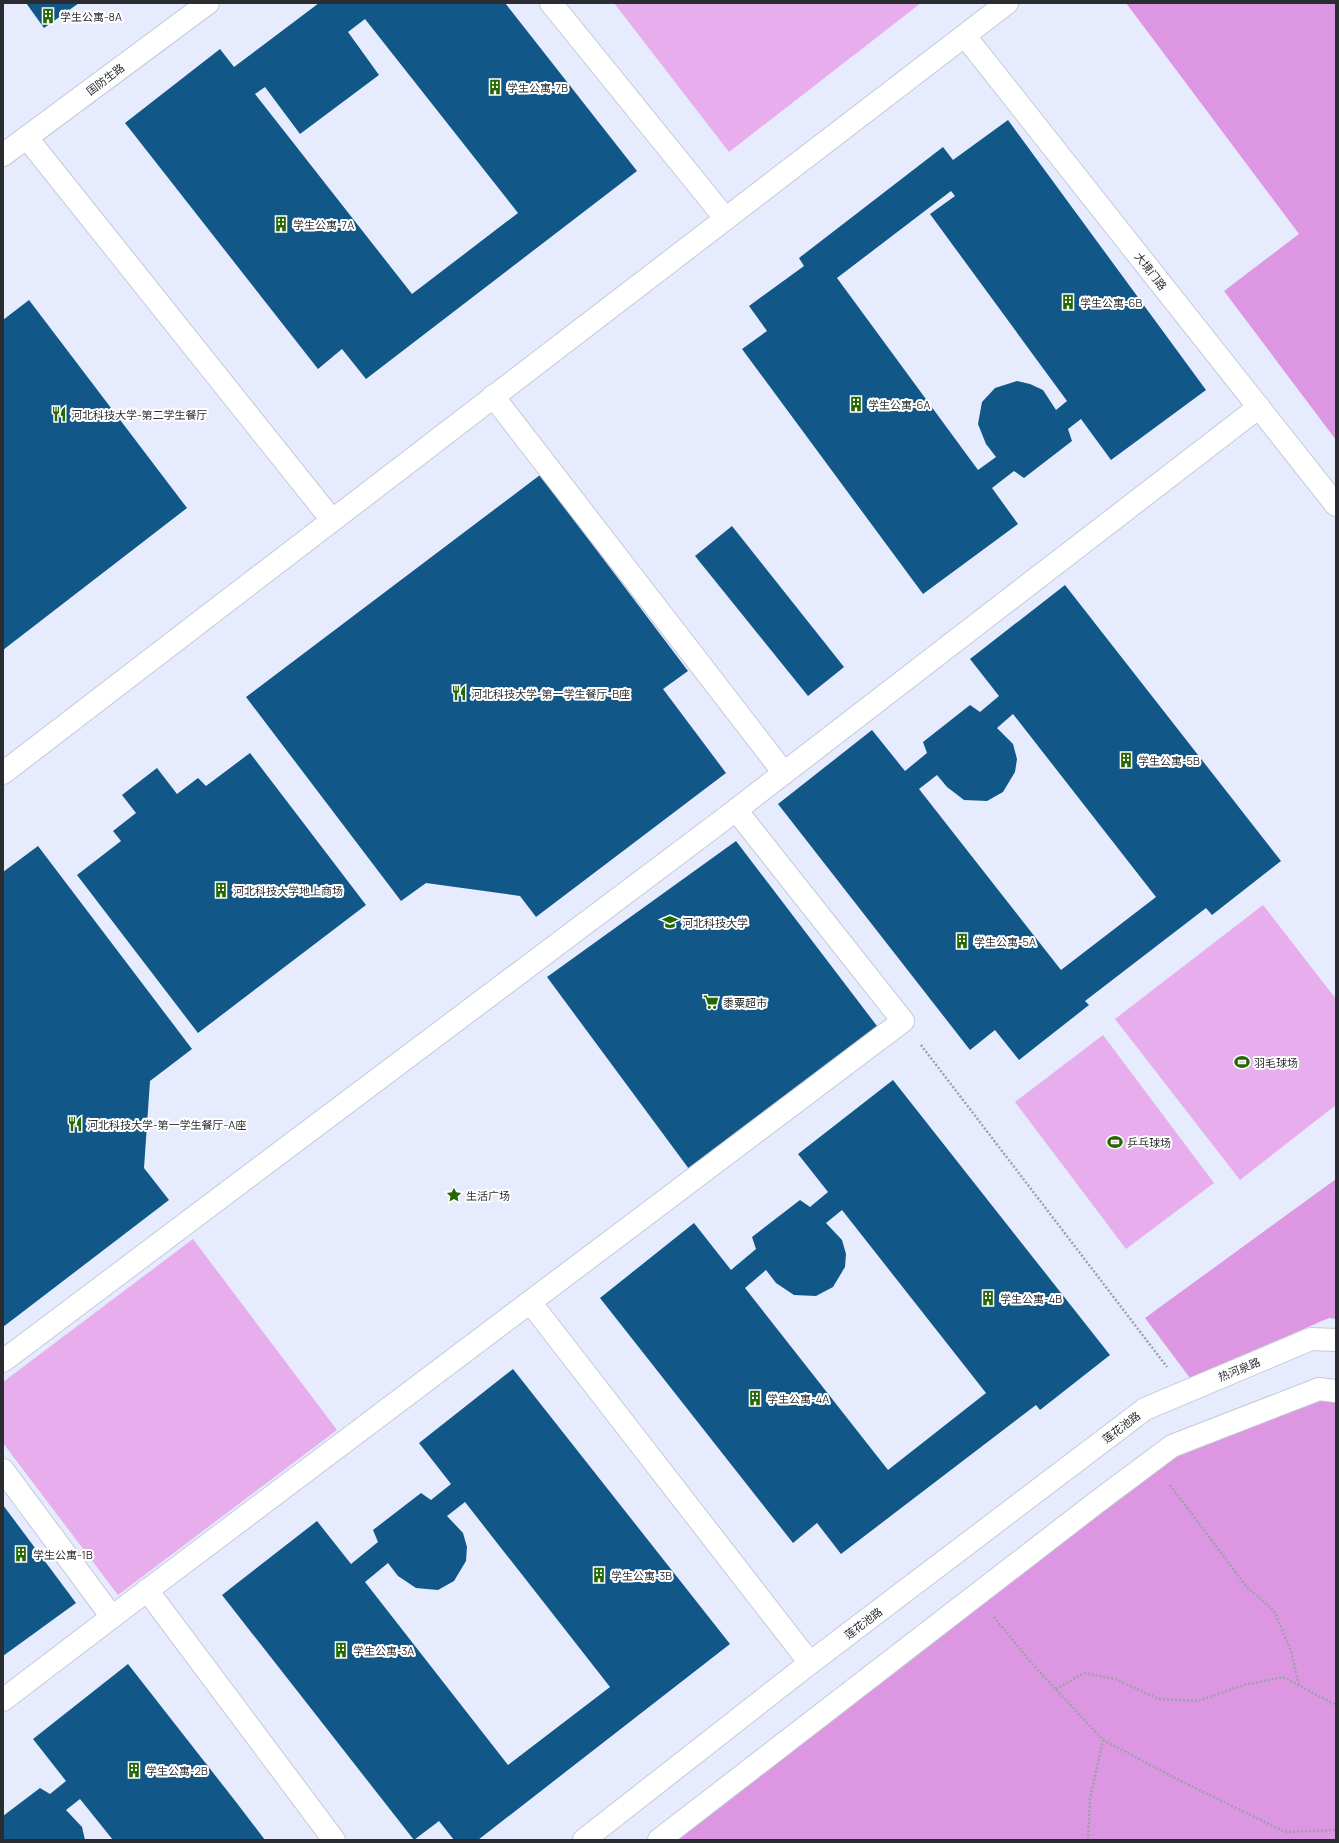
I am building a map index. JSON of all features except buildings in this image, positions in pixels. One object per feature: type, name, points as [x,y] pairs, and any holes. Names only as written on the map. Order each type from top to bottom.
[{"type":"lane","name":"国防生路","points":[[3,155],[208,3]]},
{"type":"lane","points":[[551,3],[725,218]]},
{"type":"lane","points":[[3,773],[725,218],[966,36],[1007,3]]},
{"type":"lane","name":"大境门路","points":[[966,36],[1336,505]]},
{"type":"lane","points":[[27,138],[332,520]]},
{"type":"lane","points":[[493,396],[784,773]]},
{"type":"lane","points":[[3,1361],[736,810],[1259,408]]},
{"type":"lane","points":[[3,1700],[903,1021],[736,810]]},
{"type":"lane","points":[[530,1302],[810,1663]]},
{"type":"lane","name":"热河泉路","points":[[1145,1409],[1311,1339],[1336,1340]]},
{"type":"lane","points":[[659,1840],[976,1595],[1172,1446],[1318,1389],[1336,1391]]},
{"type":"lane","name":"莲花池路","points":[[584,1840],[810,1663],[1145,1409]]},
{"type":"lane","points":[[3,1470],[112,1617]]},
{"type":"lane","points":[[147,1590],[334,1840]]},
{"type":"path","points":[[903,1021],[1185,1391]]},
{"type":"path","points":[[1152,1460],[1246,1586],[1274,1611],[1291,1651],[1299,1686]]},
{"type":"path","points":[[976,1595],[1033,1665],[1103,1740],[1177,1779],[1285,1832],[1336,1830]]},
{"type":"path","points":[[1056,1689],[1084,1673],[1115,1679],[1159,1699],[1198,1700],[1244,1685],[1283,1677],[1336,1705]]},
{"type":"path","points":[[1088,1840],[1090,1799],[1103,1740]]},
{"type":"shaded area","name":"河北科技大学","points":[[3,3],[1336,3],[1336,1840],[3,1840]]},
{"type":"shaded area","points":[[614,3],[921,3],[729,152]]},
{"type":"shaded area","points":[[1126,3],[1336,3],[1336,440],[1224,291],[1299,234]]},
{"type":"shaded area","name":"羽毛球场","points":[[1263,905],[1336,999],[1336,1105],[1240,1180],[1115,1019]]},
{"type":"shaded area","name":"乒乓球场","points":[[1103,1035],[1214,1183],[1126,1249],[1015,1102]]},
{"type":"shaded area","points":[[1336,1179],[1336,1319],[1329,1318],[1190,1378],[1145,1318]]},
{"type":"shaded area","points":[[193,1239],[337,1430],[118,1595],[3,1443],[3,1382]]},
{"type":"shaded area","points":[[1320,1397],[1336,1398],[1336,1840],[670,1840],[1172,1451]]},
{"type":"place","name":"学生公寓-8A","points":[[48,16]]},
{"type":"place","name":"学生公寓-7B","points":[[495,87]]},
{"type":"place","name":"学生公寓-7A","points":[[281,224]]},
{"type":"place","name":"学生公寓-6B","points":[[1068,302]]},
{"type":"place","name":"学生公寓-6A","points":[[856,404]]},
{"type":"place","name":"河北科技大学-第二学生餐厅","points":[[59,414]]},
{"type":"place","name":"河北科技大学-第一学生餐厅-B座","points":[[459,693]]},
{"type":"place","name":"学生公寓-5B","points":[[1126,760]]},
{"type":"place","name":"河北科技大学地上商场","points":[[221,890]]},
{"type":"place","name":"河北科技大学","points":[[670,922]]},
{"type":"place","name":"学生公寓-5A","points":[[962,941]]},
{"type":"place","name":"黍粟超市","points":[[711,1002]]},
{"type":"place","name":"羽毛球场","points":[[1242,1062]]},
{"type":"place","name":"河北科技大学-第一学生餐厅-A座","points":[[75,1124]]},
{"type":"place","name":"乒乓球场","points":[[1115,1142]]},
{"type":"place","name":"生活广场","points":[[454,1195]]},
{"type":"place","name":"学生公寓-4B","points":[[988,1298]]},
{"type":"place","name":"学生公寓-4A","points":[[755,1398]]},
{"type":"place","name":"学生公寓-1B","points":[[21,1554]]},
{"type":"place","name":"学生公寓-3B","points":[[599,1575]]},
{"type":"place","name":"学生公寓-3A","points":[[341,1650]]},
{"type":"place","name":"学生公寓-2B","points":[[134,1770]]}]
